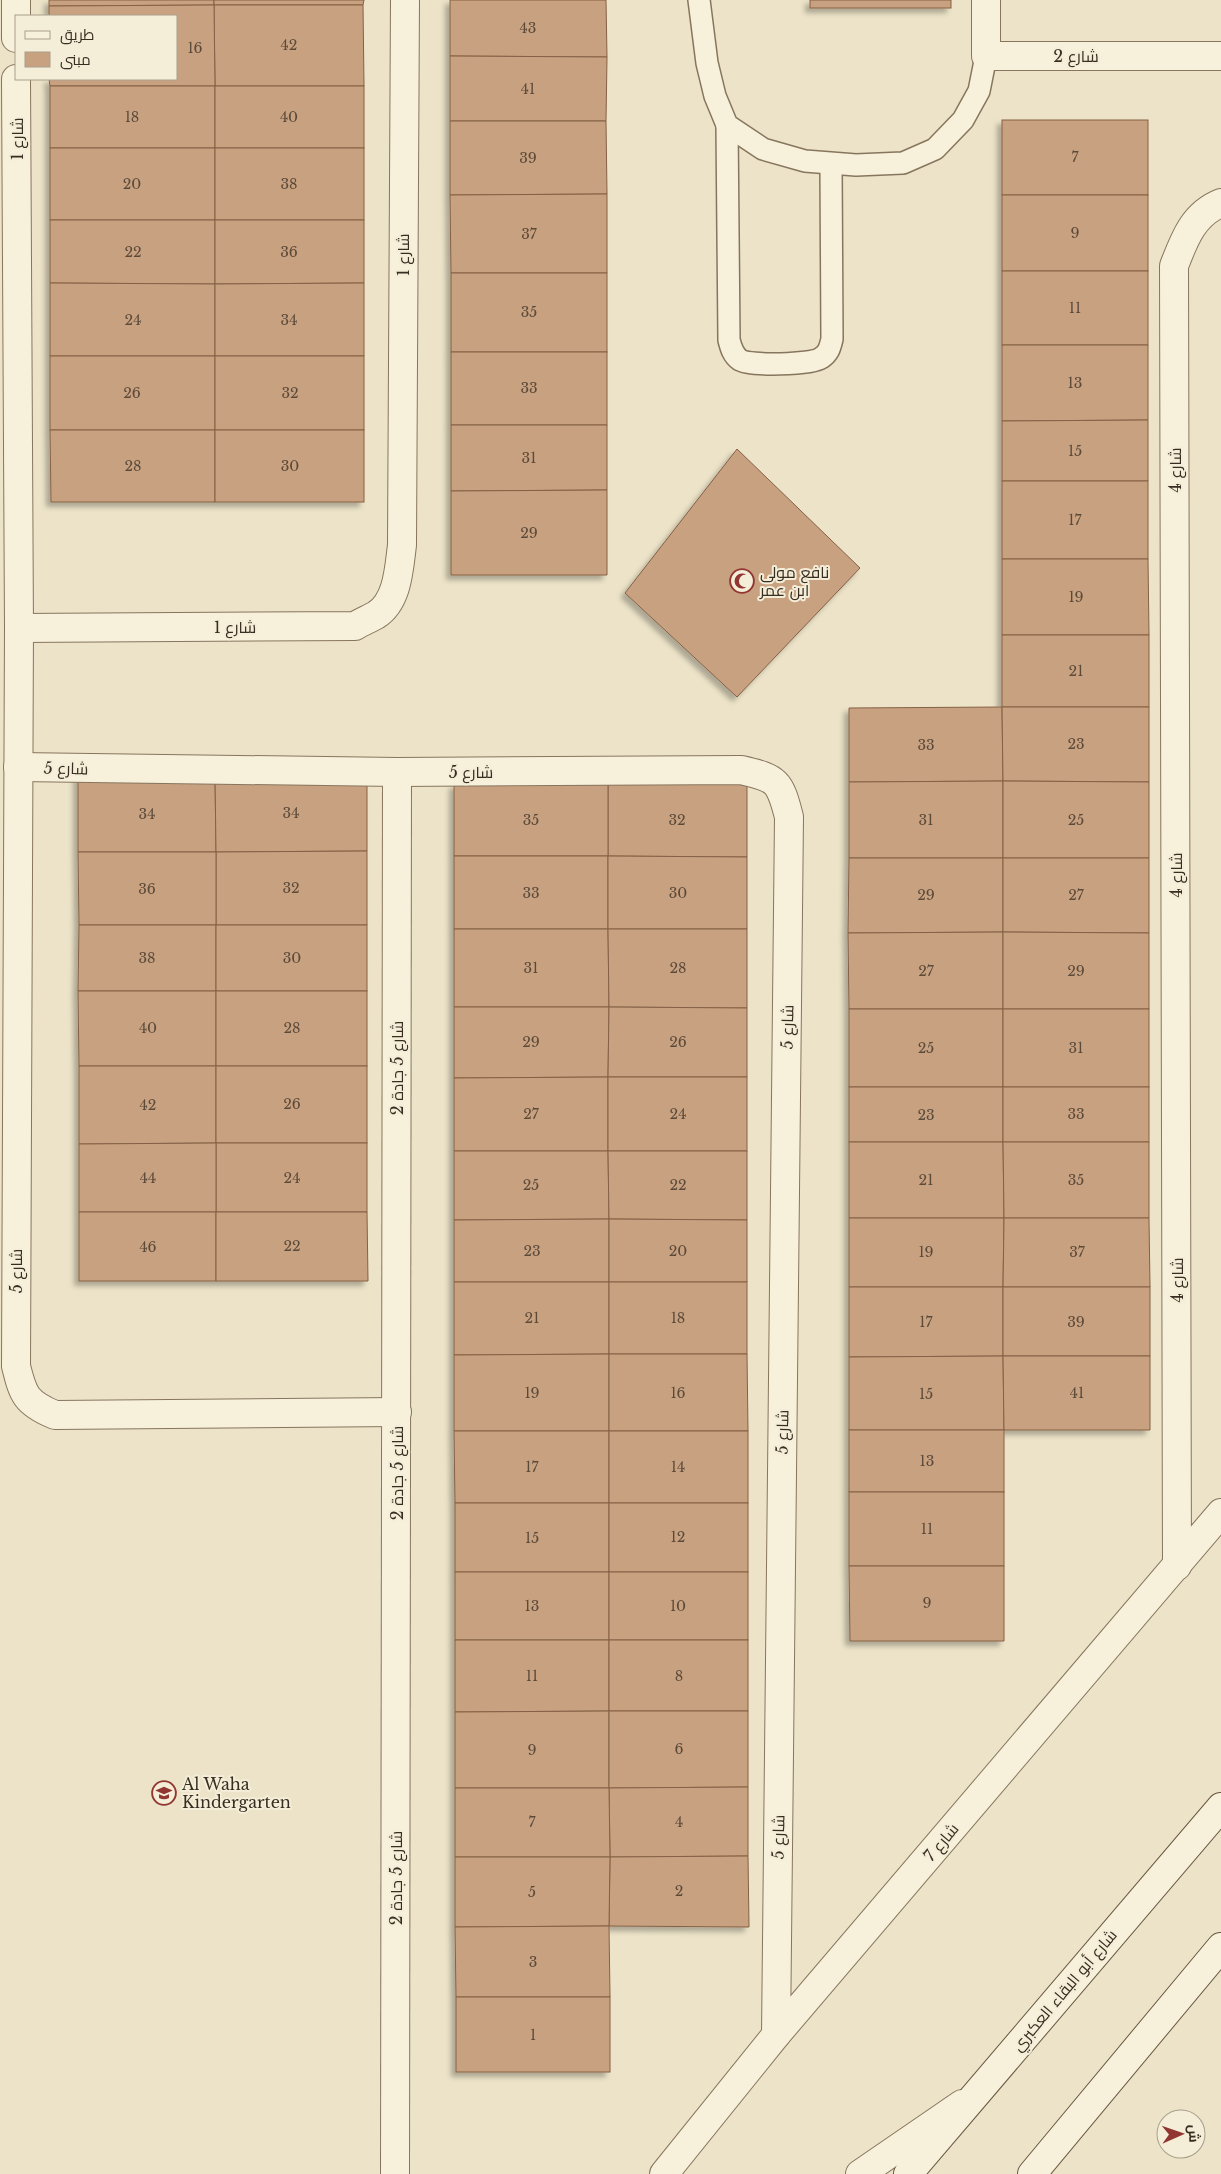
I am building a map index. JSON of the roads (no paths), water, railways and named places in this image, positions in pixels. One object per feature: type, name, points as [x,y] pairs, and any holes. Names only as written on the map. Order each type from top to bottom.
[{"type":"street","points":[[16,0],[16,15]]},
{"type":"street","name":"شارع 1","points":[[16,80],[19,628],[355,626],[377,615],[388,602],[397,579],[402,545],[405,0]]},
{"type":"street","points":[[986,0],[986,56]]},
{"type":"street","name":"شارع 2","points":[[986,56],[1221,56]]},
{"type":"street","name":"شارع 4","points":[[1178,1566],[1174,266],[1184,238],[1198,218],[1210,208],[1221,203]]},
{"type":"street","name":"شارع 5","points":[[19,628],[16,1366],[22,1390],[28,1400],[39,1408],[55,1415],[397,1412]]},
{"type":"street","name":"شارع 5","points":[[18,767],[397,772],[741,770],[766,775],[775,782],[783,793],[789,817],[776,2036]]},
{"type":"street","name":"شارع 5 جادة 2","points":[[395,2174],[397,772]]},
{"type":"street","name":"شارع 7","points":[[664,2174],[776,2036],[1178,1566],[1221,1513]]},
{"type":"street","name":"شارع أبو البقاء العكبري","points":[[908,2174],[1221,1807]]},
{"type":"street","points":[[1032,2174],[1221,1947]]},
{"type":"street","points":[[860,2174],[974,2096]]},
{"type":"lane","points":[[699,0],[707,63],[715,96],[728,124],[729,340],[732,352],[741,360],[753,363],[809,363],[820,359],[830,350],[832,339],[831,164]]},
{"type":"lane","points":[[728,124],[763,149],[805,161],[856,165],[903,163],[935,149],[963,120],[980,91],[986,56]]},
{"type":"place","name":"نافع مولى ابن عمر","points":[[742,581]]},
{"type":"place","name":"Al Waha Kindergarten","points":[[164,1793]]}]
